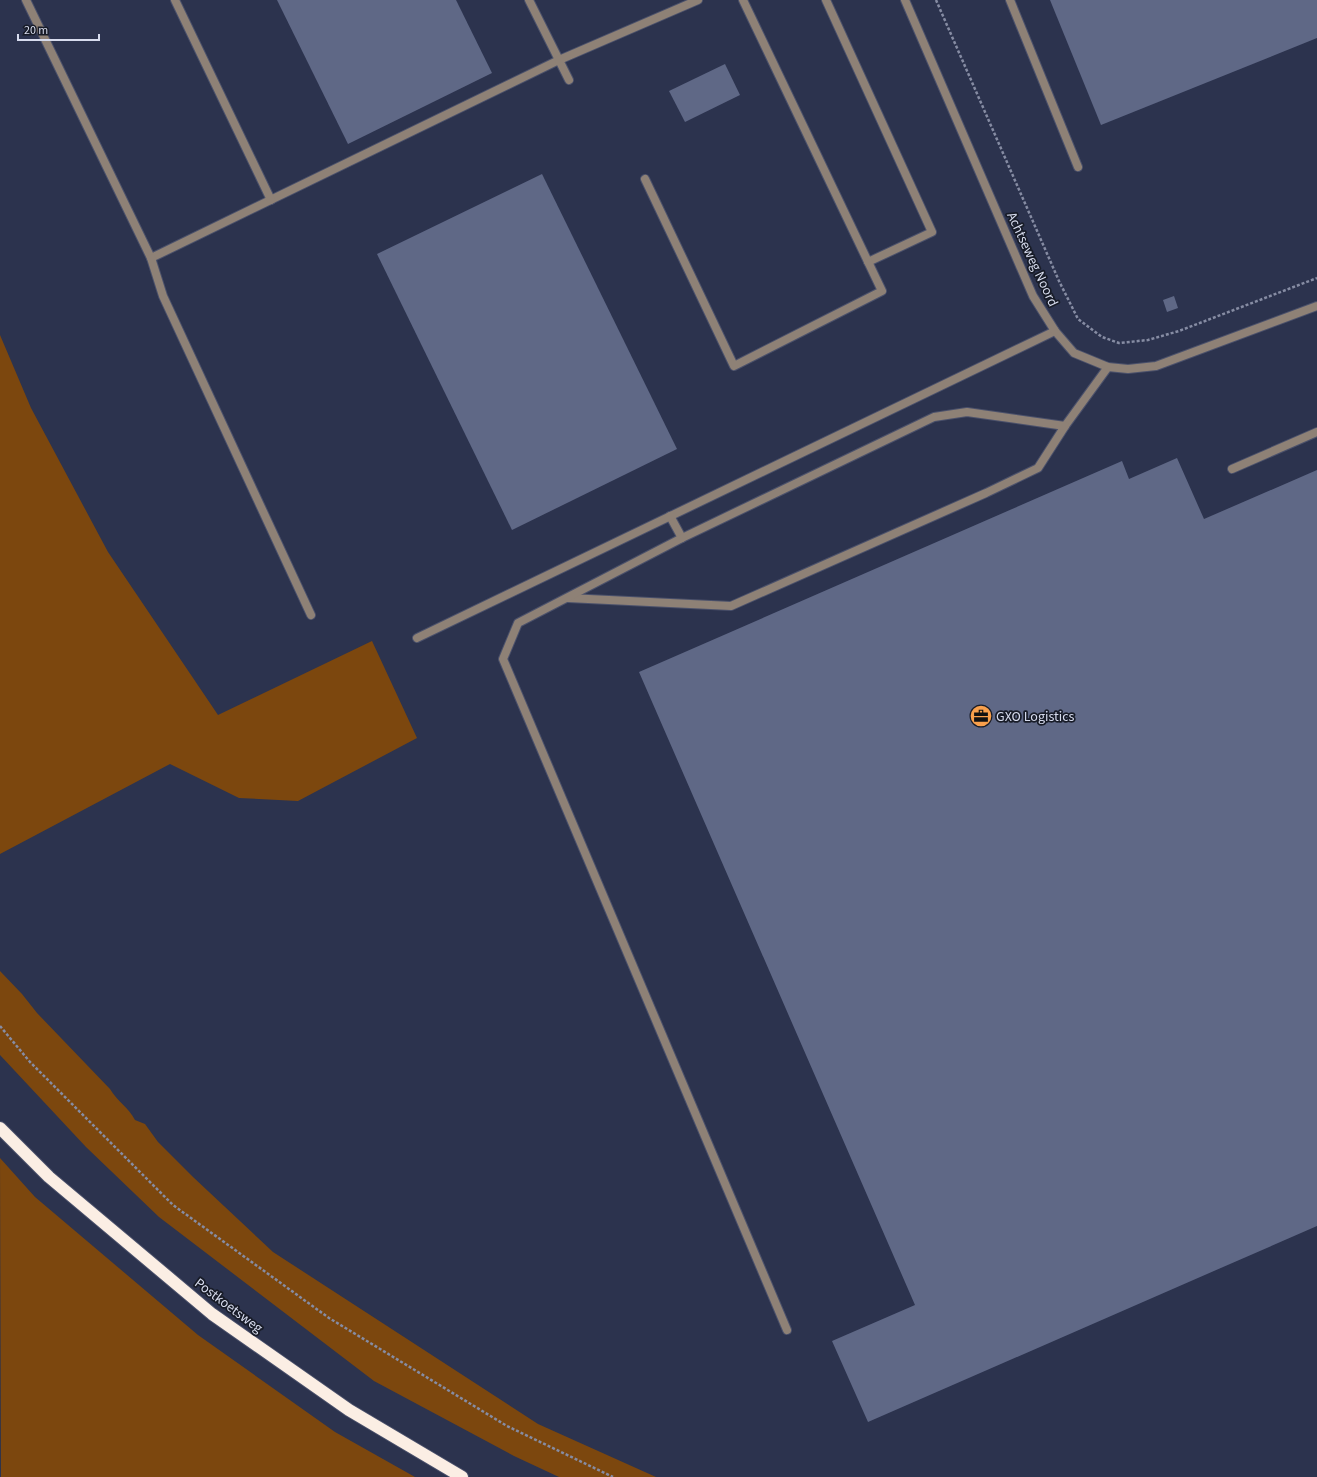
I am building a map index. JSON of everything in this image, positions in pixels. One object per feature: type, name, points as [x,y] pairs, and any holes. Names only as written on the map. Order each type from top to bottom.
[{"type":"highway","name":"Postkoetsweg","points":[[0,1128],[49,1177],[212,1314],[348,1410],[462,1477]]},
{"type":"street","points":[[26,0],[151,258],[163,296],[311,615]]},
{"type":"street","points":[[175,0],[271,200]]},
{"type":"street","points":[[529,0],[569,80]]},
{"type":"street","points":[[151,258],[559,60],[698,0]]},
{"type":"street","points":[[645,179],[734,366],[882,291],[743,0]]},
{"type":"street","points":[[826,0],[932,232],[868,262]]},
{"type":"street","name":"Achtseweg Noord","points":[[904,0],[1034,296],[1055,331],[1074,353],[1108,367],[1128,369],[1156,366],[1317,306]]},
{"type":"street","points":[[1010,0],[1078,167]]},
{"type":"street","points":[[417,638],[1055,331]]},
{"type":"street","points":[[567,598],[731,606],[986,493],[1038,468],[1065,426],[1108,367]]},
{"type":"street","points":[[787,1330],[503,659],[518,623],[682,538],[934,418],[967,412],[1065,426]]},
{"type":"street","points":[[1232,469],[1317,432]]},
{"type":"street","points":[[670,516],[682,538]]},
{"type":"path","name":"Achtseweg Noord","points":[[936,0],[1062,287],[1078,319],[1102,338],[1119,344],[1148,340],[1179,331],[1317,278]]},
{"type":"path","points":[[0,1026],[30,1062],[173,1205],[329,1318],[507,1426],[613,1477]]},
{"type":"shaded area","points":[[0,335],[31,408],[108,552],[218,715],[372,641],[417,738],[298,801],[239,798],[170,764],[0,854]]},
{"type":"shaded area","points":[[0,971],[22,994],[37,1013],[110,1089],[135,1120],[145,1124],[158,1142],[193,1177],[273,1252],[538,1424],[656,1477],[559,1477],[514,1456],[374,1381],[159,1217],[86,1147],[0,1055]]},
{"type":"shaded area","points":[[0,1158],[35,1197],[198,1335],[335,1432],[415,1477],[1,1477]]},
{"type":"building","points":[[277,0],[456,0],[492,73],[348,144]]},
{"type":"building","points":[[1050,0],[1317,0],[1317,38],[1101,125]]},
{"type":"building","points":[[725,64],[740,95],[685,122],[669,91]]},
{"type":"building","points":[[542,174],[677,449],[512,530],[377,254]]},
{"type":"building","points":[[1174,296],[1178,308],[1167,312],[1163,300]]},
{"type":"building","points":[[1177,458],[1204,519],[1317,470],[1317,1226],[868,1422],[832,1341],[915,1305],[639,672],[1122,461],[1129,479]]},
{"type":"place","name":"GXO Logistics","points":[[981,716]]}]
